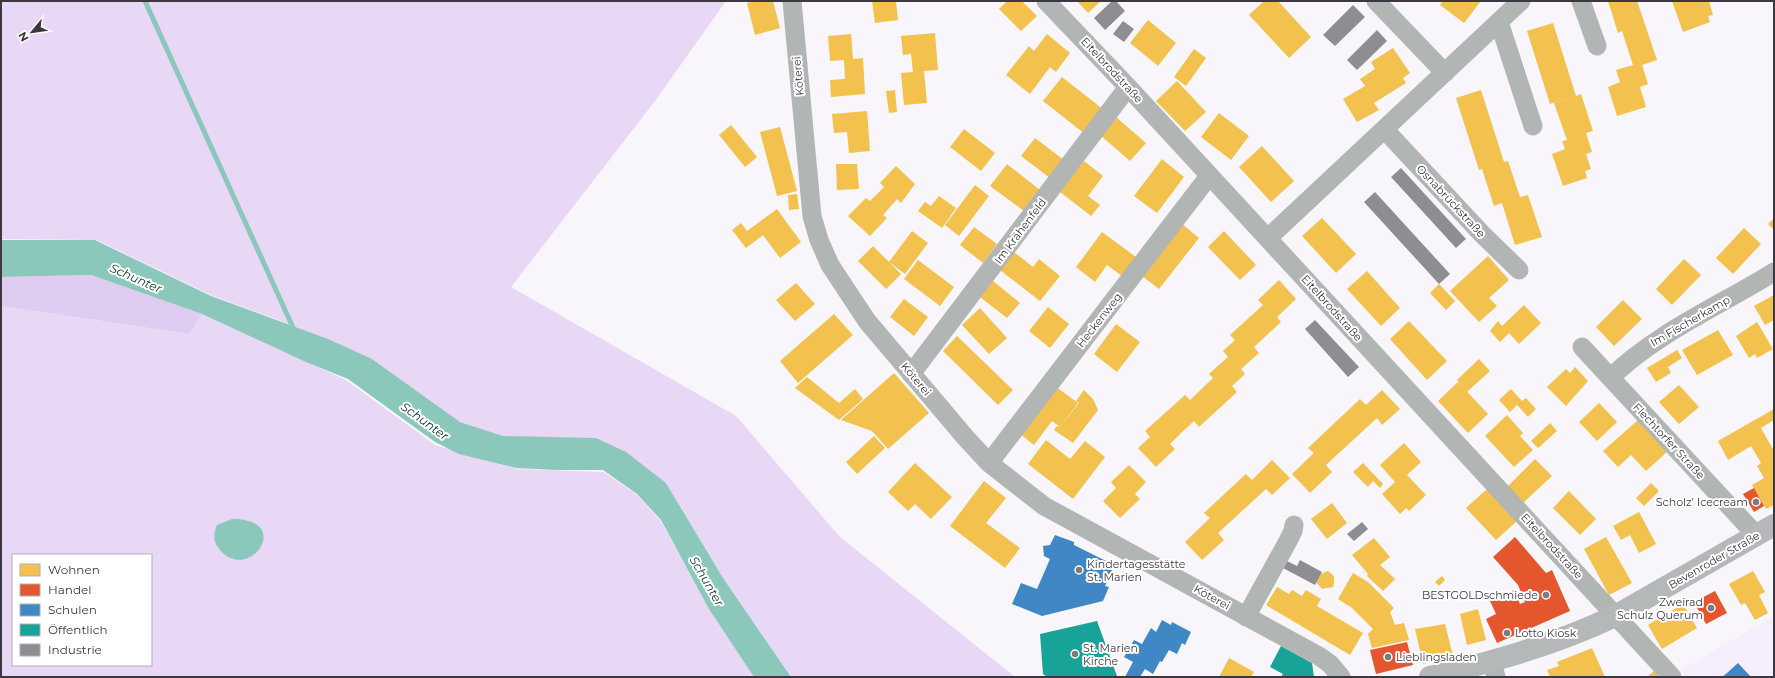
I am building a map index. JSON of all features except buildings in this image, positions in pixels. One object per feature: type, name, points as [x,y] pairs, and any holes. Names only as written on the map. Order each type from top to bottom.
[{"type":"main road","name":"Bevenroder Straße","points":[[1430,677],[1494,669],[1545,645],[1615,616],[1765,530]]},
{"type":"street","name":"Köterei","points":[[792,1],[812,216],[819,240],[830,266],[867,321],[989,463],[1044,506],[1319,656],[1330,664],[1341,677]]},
{"type":"street","name":"Eitelbrodstraße","points":[[1046,1],[1268,238],[1672,677]]},
{"type":"street","points":[[1376,1],[1445,73]]},
{"type":"street","points":[[1268,238],[1521,1]]},
{"type":"street","points":[[1581,1],[1597,46]]},
{"type":"street","points":[[1499,22],[1533,126]]},
{"type":"street","name":"Im Krähenfeld","points":[[911,374],[1128,87]]},
{"type":"street","name":"Osnabrückstraße","points":[[1385,130],[1482,234],[1519,270]]},
{"type":"street","name":"Heckenweg","points":[[989,463],[1209,176]]},
{"type":"street","name":"Im Fischerkamp","points":[[1611,377],[1632,357],[1660,338],[1774,272]]},
{"type":"street","name":"Flechtorfer Straße","points":[[1582,347],[1765,530]]},
{"type":"street","points":[[1246,617],[1288,541],[1294,525]]},
{"type":"shaded area","points":[[1,1],[726,1],[655,101],[511,287],[736,416],[840,537],[1015,677],[791,677],[723,578],[666,483],[522,438],[503,436],[460,422],[372,359],[276,319],[213,296],[97,240],[1,239]]},
{"type":"shaded area","points":[[91,275],[202,314],[189,334],[1,306],[1,277]]},
{"type":"shaded area","points":[[1,306],[189,334],[202,314],[346,380],[435,445],[517,469],[604,472],[637,495],[660,520],[710,609],[754,677],[1,677]]},
{"type":"shaded area","points":[[1774,616],[1774,677],[1687,677],[1681,670]]},
{"type":"water","name":"Schunter","points":[[1,240],[95,240],[211,296],[328,339],[372,359],[460,422],[503,436],[596,438],[626,452],[666,483],[723,578],[791,677],[754,677],[709,609],[661,520],[637,494],[603,470],[516,468],[459,454],[435,442],[348,379],[306,362],[202,314],[91,275],[1,277]]},
{"type":"water","points":[[232,519],[251,522],[261,529],[264,538],[260,547],[253,555],[243,560],[231,558],[220,550],[215,541],[214,535],[217,525]]},
{"type":"waterway","points":[[145,1],[295,332]]},
{"type":"place","name":"Scholz’ Icecream","points":[[1756,502]]},
{"type":"place","name":"Kindertagesstätte St. Marien","points":[[1079,570]]},
{"type":"place","name":"BESTGOLDschmiede","points":[[1546,595]]},
{"type":"place","name":"Zweirad Schulz Querum","points":[[1711,608]]},
{"type":"place","name":"Lotto Kiosk","points":[[1507,633]]},
{"type":"place","name":"St. Marien Kirche","points":[[1075,654]]},
{"type":"place","name":"Lieblingsladen","points":[[1388,657]]}]
